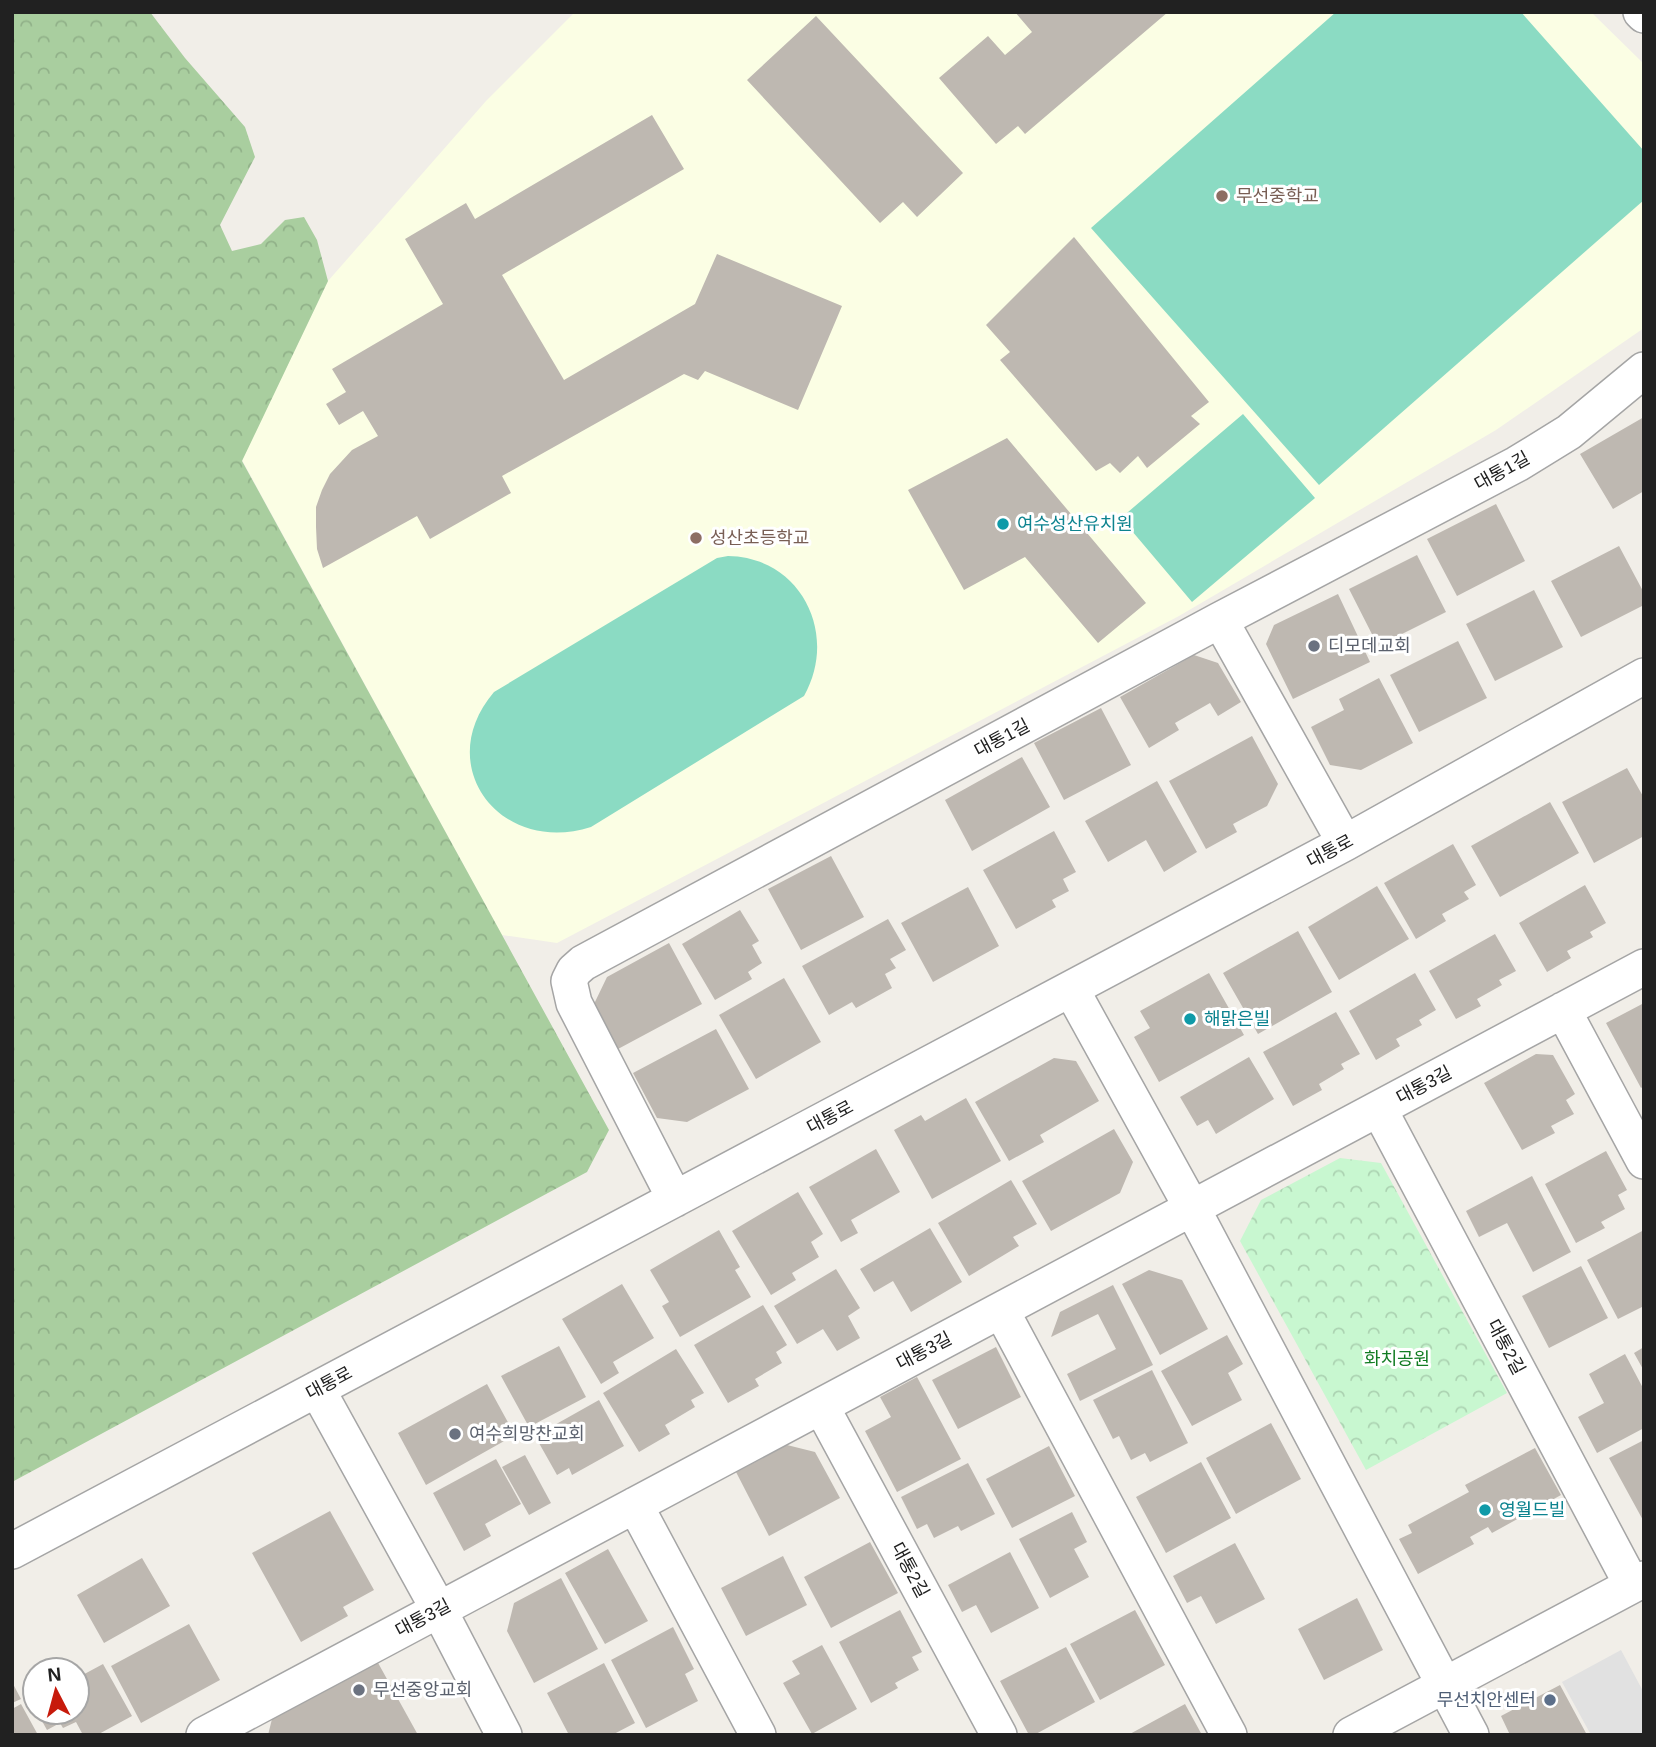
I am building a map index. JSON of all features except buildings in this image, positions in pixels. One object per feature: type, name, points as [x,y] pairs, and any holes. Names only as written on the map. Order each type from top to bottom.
[{"type":"street","name":"대통1길","points":[[675,1199],[574,1003],[569,981],[574,971],[595,957],[1220,620],[1517,464],[1569,432],[1644,370]]},
{"type":"street","points":[[1220,620],[1345,844]]},
{"type":"street","name":"대통로","points":[[12,1551],[1345,844],[1644,676]]},
{"type":"street","name":"대통3길","points":[[210,1733],[1644,967]]},
{"type":"street","points":[[1071,989],[1192,1208],[1471,1735]]},
{"type":"street","points":[[1563,1010],[1644,1161]]},
{"type":"street","name":"대통2길","points":[[1351,1735],[1638,1583],[1379,1109]]},
{"type":"street","points":[[1001,1310],[1229,1735]]},
{"type":"street","points":[[317,1389],[439,1609],[504,1735]]},
{"type":"street","name":"대통2길","points":[[821,1406],[999,1735]]},
{"type":"street","points":[[635,1505],[758,1735]]},
{"type":"shaded area","points":[[575,12],[1591,12],[1644,64],[1644,328],[1496,430],[1179,616],[557,943],[502,935],[242,460],[328,281],[486,101]]},
{"type":"shaded area","points":[[1621,1650],[1644,1693],[1644,1735],[1591,1735],[1562,1682]]},
{"type":"green space","points":[[12,12],[150,12],[185,58],[245,127],[255,157],[220,225],[232,251],[261,244],[285,220],[304,217],[317,240],[328,281],[242,461],[609,1130],[587,1172],[12,1482]]},
{"type":"green space","points":[[1336,12],[1521,12],[1644,151],[1644,200],[1319,485],[1091,228]]},
{"type":"green space","points":[[1243,414],[1315,498],[1192,602],[1121,518]]},
{"type":"green space","points":[[728,556],[754,560],[776,570],[793,584],[806,603],[815,625],[817,648],[814,672],[804,696],[591,827],[558,833],[529,829],[504,817],[485,798],[473,775],[470,748],[476,720],[494,692],[717,558]]},
{"type":"green space","name":"화치공원","points":[[1340,1158],[1381,1163],[1507,1393],[1366,1470],[1240,1241],[1261,1200]]},
{"type":"place","name":"무선중학교","points":[[1222,196]]},
{"type":"place","name":"여수성산유치원","points":[[1003,524]]},
{"type":"place","name":"성산초등학교","points":[[696,538]]},
{"type":"place","name":"디모데교회","points":[[1314,646]]},
{"type":"place","name":"해맑은빌","points":[[1190,1019]]},
{"type":"place","name":"여수희망찬교회","points":[[455,1434]]},
{"type":"place","name":"영월드빌","points":[[1485,1510]]},
{"type":"place","name":"무선중앙교회","points":[[359,1690]]},
{"type":"place","name":"무선치안센터","points":[[1550,1700]]}]
